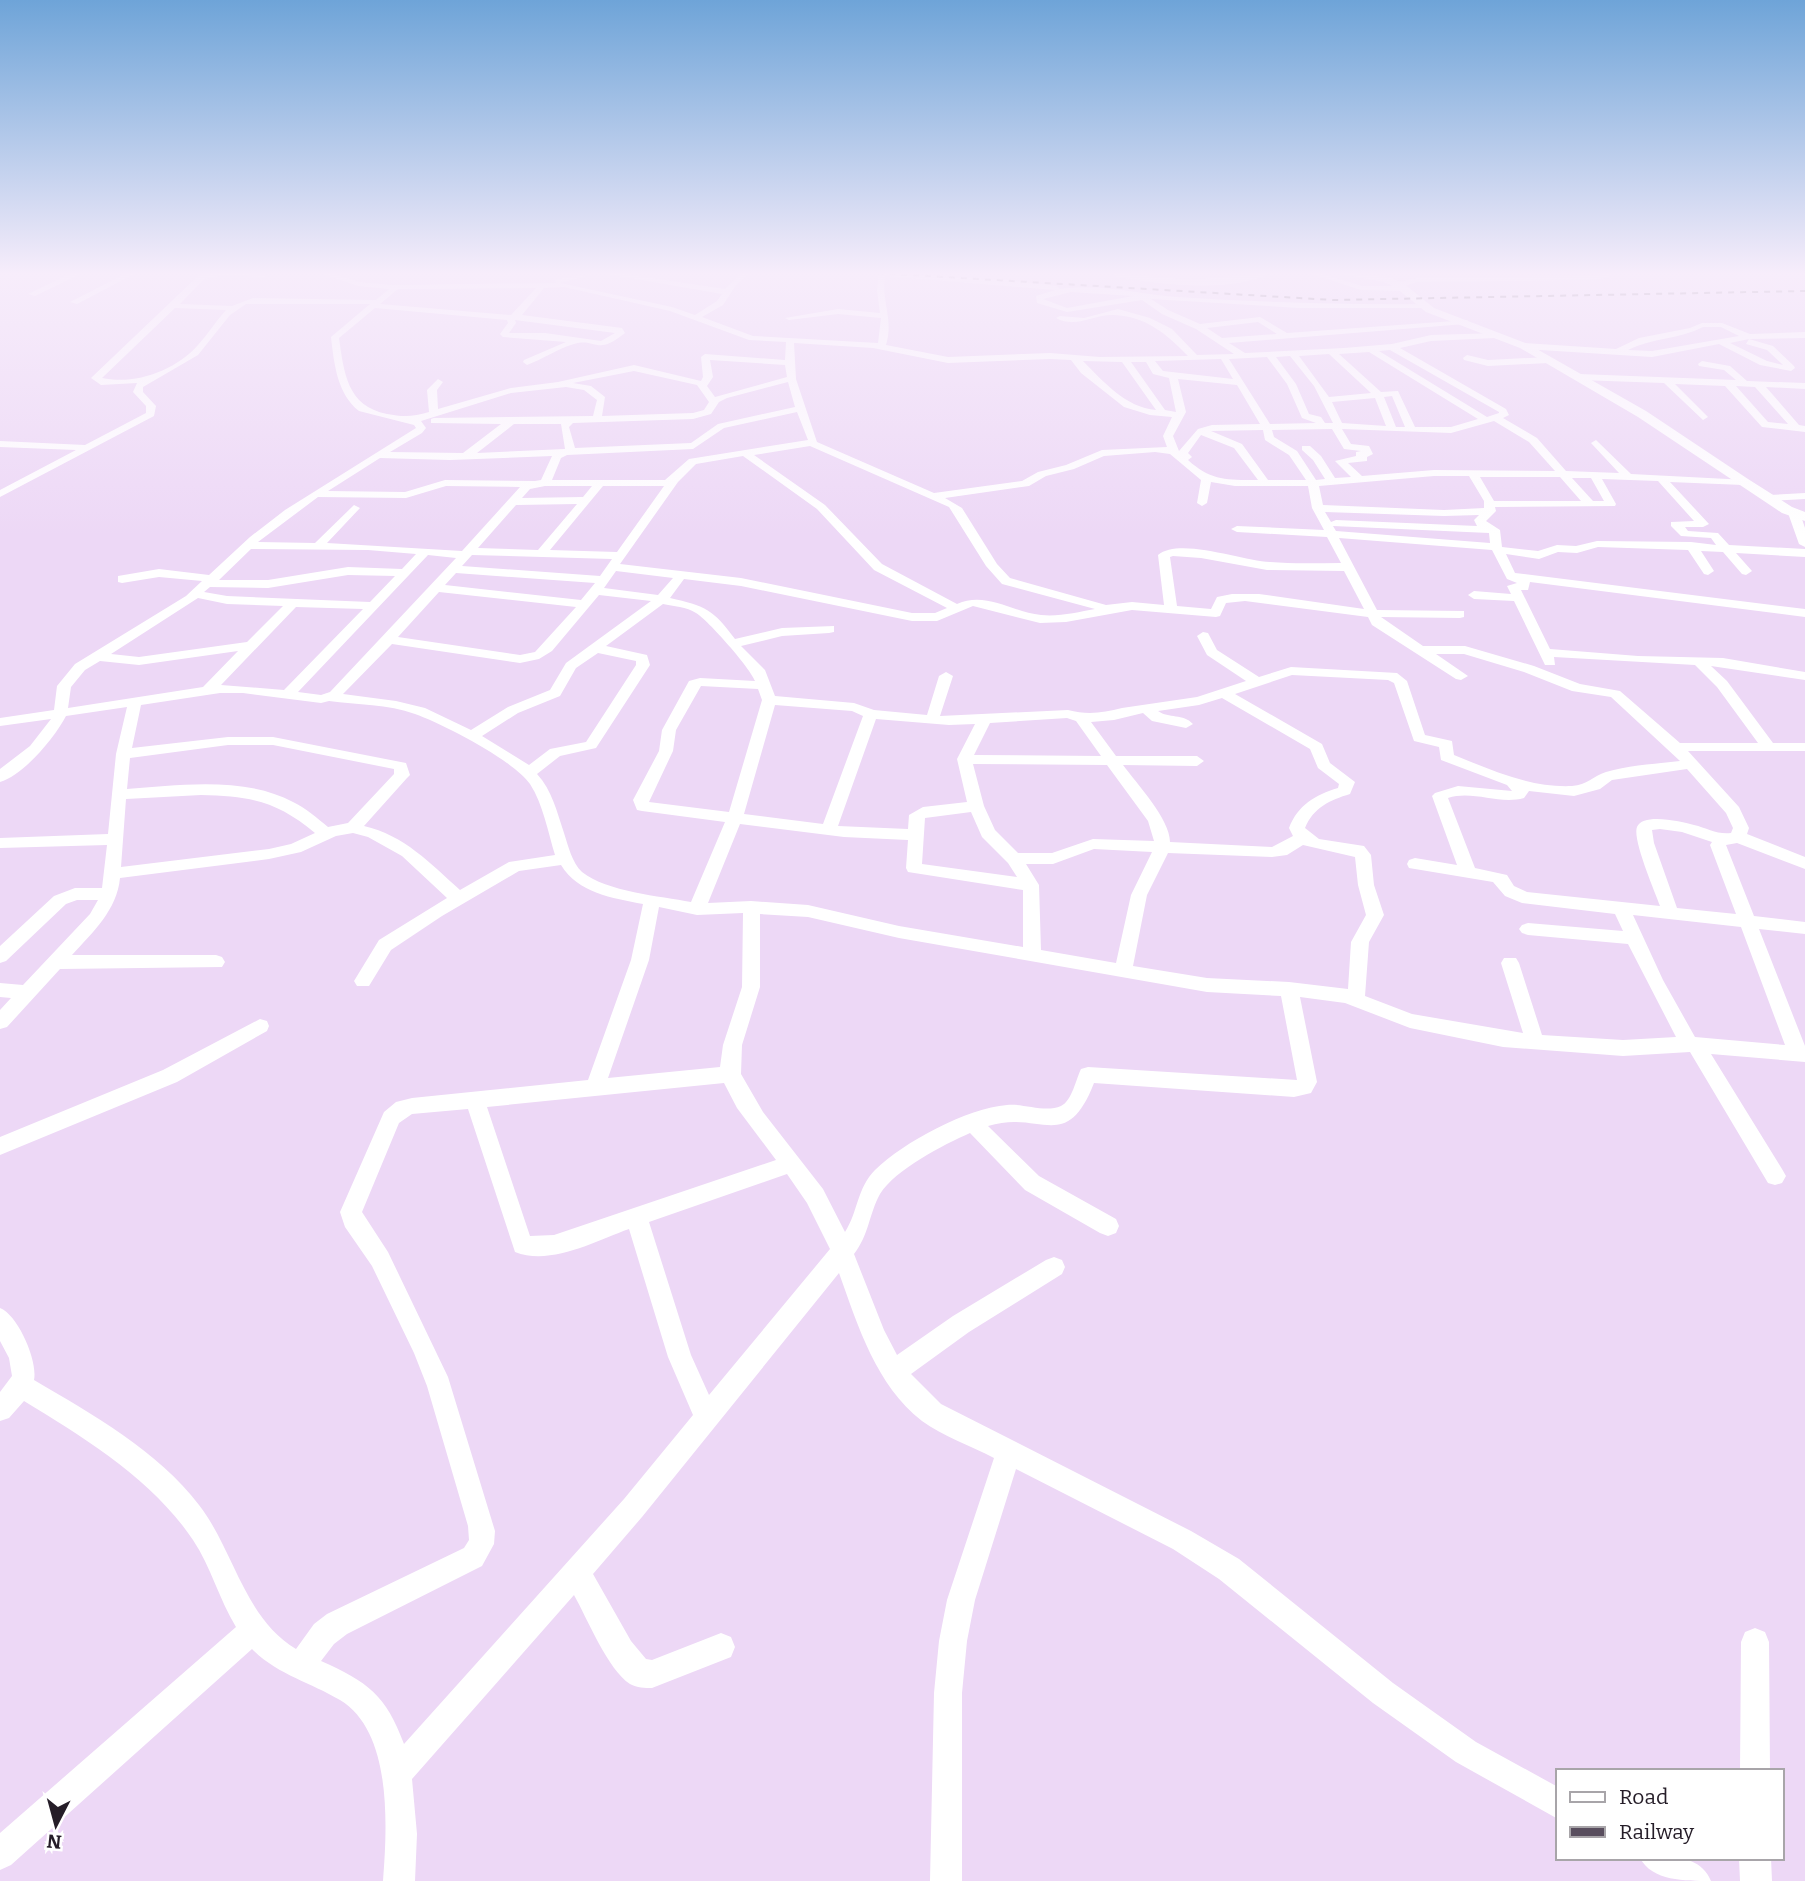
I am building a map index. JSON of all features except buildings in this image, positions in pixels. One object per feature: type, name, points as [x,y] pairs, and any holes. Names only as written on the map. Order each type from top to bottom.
[{"type":"main road","points":[[1549,361],[1642,414],[1743,482],[1799,515]]},
{"type":"street","points":[[114,361],[96,378],[101,382],[149,380]]},
{"type":"street","points":[[0,494],[150,414],[151,406],[137,389],[185,361]]},
{"type":"street","points":[[338,361],[340,372],[352,400],[360,408],[415,423],[446,419],[510,422],[693,416],[708,412],[714,402],[724,396],[792,378]]},
{"type":"street","points":[[703,385],[708,378],[704,361]]},
{"type":"street","points":[[765,361],[790,363],[800,409],[813,440],[811,443]]},
{"type":"street","points":[[1077,361],[1084,371],[1127,405],[1149,413],[1178,415]]},
{"type":"street","points":[[1126,361],[1149,395],[1166,413]]},
{"type":"street","points":[[1150,361],[1158,373],[1241,383]]},
{"type":"street","points":[[1226,361],[1267,426],[1269,438],[1293,453],[1313,483],[1318,508],[1371,612],[1385,629],[1461,676]]},
{"type":"street","points":[[1273,361],[1282,375],[1292,384],[1305,416],[1318,419],[1322,426]]},
{"type":"street","points":[[1298,361],[1326,400],[1348,447],[1365,448],[1368,454],[1360,454],[1363,459],[1340,460],[1358,478]]},
{"type":"street","points":[[1342,361],[1379,394],[1392,430]]},
{"type":"street","points":[[1389,361],[1451,401],[1533,440],[1591,505]]},
{"type":"street","points":[[932,496],[1026,484],[1042,474],[1107,452],[1161,449],[1187,457],[1183,453],[1200,430],[1232,426],[1457,429],[1504,415],[1503,411],[1418,361]]},
{"type":"street","points":[[1422,364],[1437,364],[1434,361]]},
{"type":"street","points":[[1479,361],[1488,363],[1532,361]]},
{"type":"street","points":[[1757,361],[1764,365],[1791,368],[1783,361]]},
{"type":"street","points":[[1703,364],[1727,368],[1745,384]]},
{"type":"street","points":[[415,423],[434,414],[530,386],[634,368],[703,385],[714,402]]},
{"type":"street","points":[[1592,368],[1598,378]]},
{"type":"street","points":[[1173,376],[1181,412],[1168,436],[1174,451]]},
{"type":"street","points":[[1579,377],[1805,386]]},
{"type":"street","points":[[1667,381],[1703,417]]},
{"type":"street","points":[[434,414],[432,390],[438,382]]},
{"type":"street","points":[[559,383],[591,390],[601,396],[597,418]]},
{"type":"street","points":[[1728,383],[1765,425],[1800,428]]},
{"type":"street","points":[[1758,384],[1800,428]]},
{"type":"street","points":[[1792,385],[1805,399]]},
{"type":"street","points":[[1326,400],[1396,394],[1411,429]]},
{"type":"street","points":[[379,455],[466,456],[693,446],[721,426],[800,409]]},
{"type":"street","points":[[1386,412],[1406,415]]},
{"type":"street","points":[[1149,413],[1157,429],[1174,451],[1196,474],[1207,479],[1266,484],[1313,483],[1412,474],[1563,474],[1743,482]]},
{"type":"street","points":[[567,421],[564,426],[567,451]]},
{"type":"street","points":[[466,456],[510,422]]},
{"type":"street","points":[[0,776],[44,740],[60,715],[64,686],[70,676],[95,656],[195,594],[248,545],[316,494],[417,433],[421,428],[415,423]]},
{"type":"street","points":[[1200,430],[1238,446],[1266,484]]},
{"type":"street","points":[[0,444],[47,443],[87,448]]},
{"type":"street","points":[[389,640],[509,658],[530,657],[547,648],[596,591],[674,480],[693,461],[811,443],[958,510],[992,566],[1010,583],[1098,604],[1103,609]]},
{"type":"street","points":[[1596,443],[1627,477]]},
{"type":"street","points":[[1306,448],[1317,458],[1332,481]]},
{"type":"street","points":[[0,722],[207,691],[243,689],[321,699],[330,697],[340,692],[389,640],[526,487],[539,484],[557,456],[567,451]]},
{"type":"street","points":[[746,454],[821,507],[878,567],[958,609]]},
{"type":"street","points":[[1473,474],[1490,507]]},
{"type":"street","points":[[1521,474],[1543,504]]},
{"type":"street","points":[[1318,508],[1444,513],[1543,504],[1607,505],[1611,501],[1594,475]]},
{"type":"street","points":[[1661,478],[1703,524],[1675,524],[1685,534],[1714,535],[1746,571]]},
{"type":"street","points":[[1202,503],[1207,479]]},
{"type":"street","points":[[316,494],[406,495],[445,483],[539,484],[674,480]]},
{"type":"street","points":[[542,553],[600,483]]},
{"type":"street","points":[[1769,498],[1805,496]]},
{"type":"street","points":[[512,502],[586,500]]},
{"type":"street","points":[[1490,507],[1480,520],[1482,526],[1494,530]]},
{"type":"street","points":[[318,546],[354,508]]},
{"type":"street","points":[[1799,515],[1805,544]]},
{"type":"street","points":[[1237,529],[1494,530]]},
{"type":"street","points":[[1329,529],[1539,555],[1557,548],[1577,550],[1597,544],[1692,545],[1805,553]]},
{"type":"street","points":[[1494,530],[1497,548],[1524,587],[1513,586],[1548,653],[1555,680]]},
{"type":"street","points":[[248,545],[621,556]]},
{"type":"street","points":[[1692,545],[1707,571]]},
{"type":"street","points":[[288,695],[425,551]]},
{"type":"street","points":[[1171,610],[1164,555],[1172,552],[1201,554],[1267,566],[1349,567]]},
{"type":"street","points":[[613,567],[741,582],[912,617],[937,617],[971,603],[984,603],[1041,619],[1066,618],[1100,612],[1103,609],[1132,606],[1216,613],[1221,600],[1232,598],[1286,601],[1329,610],[1460,614]]},
{"type":"street","points":[[453,569],[604,580]]},
{"type":"street","points":[[122,579],[159,573],[211,581],[268,584],[348,571],[403,573]]},
{"type":"street","points":[[472,737],[513,710],[555,694],[560,690],[567,671],[659,601],[672,589],[681,575]]},
{"type":"street","points":[[1517,577],[1805,613]]},
{"type":"street","points":[[436,588],[584,604]]},
{"type":"street","points":[[596,591],[637,594],[698,608],[717,623],[732,644],[758,670],[766,693],[735,817],[697,909]]},
{"type":"street","points":[[195,594],[227,600],[372,606]]},
{"type":"street","points":[[1474,595],[1518,597]]},
{"type":"street","points":[[207,691],[294,603]]},
{"type":"street","points":[[732,644],[782,632],[830,629]]},
{"type":"street","points":[[1203,636],[1212,652],[1257,682]]},
{"type":"street","points":[[95,656],[139,661],[249,646]]},
{"type":"street","points":[[528,774],[555,752],[591,746],[643,665],[642,658],[596,648]]},
{"type":"street","points":[[330,697],[408,708],[472,737],[528,774],[544,796],[565,859],[575,875],[593,885],[652,900],[697,909],[808,911],[899,933],[1032,953],[1207,985],[1289,989],[1356,998],[1410,1021],[1535,1042],[1623,1048],[1692,1044],[1801,1053],[1720,853],[1718,845],[1730,839],[1741,828],[1733,811],[1676,747],[1615,694],[1577,688],[1529,669],[1465,650],[1420,650]]},
{"type":"street","points":[[1548,653],[1757,666],[1805,676]]},
{"type":"street","points":[[1698,661],[1722,684],[1767,746]]},
{"type":"street","points":[[917,835],[896,832],[861,834],[645,807],[640,804],[666,751],[668,730],[694,684],[701,682],[854,707],[871,714],[932,720],[1068,715],[1081,718],[1199,701],[1304,670],[1392,676],[1400,681],[1419,738],[1447,744],[1446,757],[1514,784],[1553,790],[1580,789],[1594,787],[1602,778],[1609,776],[1690,764]]},
{"type":"street","points":[[932,720],[946,676]]},
{"type":"street","points":[[1223,693],[1317,747],[1323,765],[1347,782],[1345,791],[1317,800],[1299,821],[1297,828],[1302,838]]},
{"type":"street","points":[[0,1021],[96,918],[110,894],[123,754],[135,701]]},
{"type":"street","points":[[1147,709],[1157,718],[1182,721],[1186,724]]},
{"type":"street","points":[[828,829],[871,714]]},
{"type":"street","points":[[986,717],[964,759],[976,806],[988,833],[1014,859],[1031,885],[1032,953]]},
{"type":"street","points":[[1081,718],[1155,820],[1162,835],[1162,849],[1139,895],[1123,971]]},
{"type":"street","points":[[123,754],[228,741],[273,741],[401,766],[402,775],[353,828]]},
{"type":"street","points":[[1676,747],[1767,746],[1802,750]]},
{"type":"street","points":[[964,759],[1197,761]]},
{"type":"street","points":[[1468,872],[1440,796],[1445,793],[1471,792],[1519,795],[1521,791],[1514,784]]},
{"type":"street","points":[[119,795],[190,791],[256,796],[287,805],[326,834]]},
{"type":"street","points":[[976,806],[923,811],[916,819],[914,868],[1031,885]]},
{"type":"street","points":[[1670,911],[1646,843],[1644,828],[1655,824],[1692,829],[1805,863]]},
{"type":"street","points":[[114,873],[269,854],[295,848],[326,834],[353,828],[373,833],[408,852],[458,899]]},
{"type":"street","points":[[1014,859],[1054,858],[1093,844],[1272,852],[1281,851],[1302,838],[1358,850],[1363,855],[1366,885],[1375,915],[1360,942],[1356,998]]},
{"type":"street","points":[[0,843],[116,839]]},
{"type":"street","points":[[363,981],[385,945],[458,899],[522,863],[565,859]]},
{"type":"street","points":[[1415,864],[1501,878],[1512,894],[1805,928]]},
{"type":"street","points":[[0,956],[60,900],[75,894],[110,894]]},
{"type":"street","points":[[595,1088],[640,960],[652,900]]},
{"type":"street","points":[[1620,906],[1654,981],[1775,1176]]},
{"type":"street","points":[[751,908],[751,988],[730,1058],[731,1074],[746,1104],[792,1163],[826,1214],[878,1345],[893,1373],[912,1397],[932,1413],[1182,1540],[1229,1569],[1383,1693],[1466,1752],[1556,1803]]},
{"type":"street","points":[[1528,929],[1634,938]]},
{"type":"street","points":[[54,962],[216,962]]},
{"type":"street","points":[[1510,962],[1535,1042]]},
{"type":"street","points":[[397,1774],[633,1508],[855,1236],[863,1219],[865,1202],[875,1184],[895,1166],[972,1122],[1008,1113],[1059,1116],[1071,1110],[1088,1075],[1102,1073],[1294,1089],[1304,1087],[1307,1082],[1289,989]]},
{"type":"street","points":[[0,990],[25,992]]},
{"type":"street","points":[[0,1146],[170,1076],[260,1026]]},
{"type":"street","points":[[302,1666],[324,1634],[337,1624],[473,1557],[480,1550],[483,1540],[480,1521],[442,1398],[423,1347],[380,1259],[353,1220],[351,1212],[391,1118],[397,1112],[412,1106],[731,1074]]},
{"type":"street","points":[[475,1100],[523,1245],[554,1245],[792,1163]]},
{"type":"street","points":[[972,1122],[1014,1167],[1032,1182],[1108,1226]]},
{"type":"street","points":[[636,1216],[680,1357],[706,1416]]},
{"type":"street","points":[[893,1373],[961,1324],[1054,1267]]},
{"type":"street","points":[[0,1319],[22,1357],[25,1371],[22,1386],[0,1409]]},
{"type":"street","points":[[22,1386],[94,1432],[171,1493],[204,1534],[263,1641],[302,1666],[354,1692],[368,1703],[389,1746],[397,1774],[401,1814],[399,1881]]},
{"type":"street","points":[[946,1881],[948,1693],[953,1641],[961,1600],[1009,1452]]},
{"type":"street","points":[[576,1571],[621,1651],[639,1673],[652,1674],[721,1647]]},
{"type":"street","points":[[0,1854],[254,1629]]},
{"type":"street","points":[[1755,1642],[1755,1769]]},
{"type":"street","points":[[1659,1860],[1695,1881]]},
{"type":"street","points":[[1755,1860],[1756,1881]]}]
